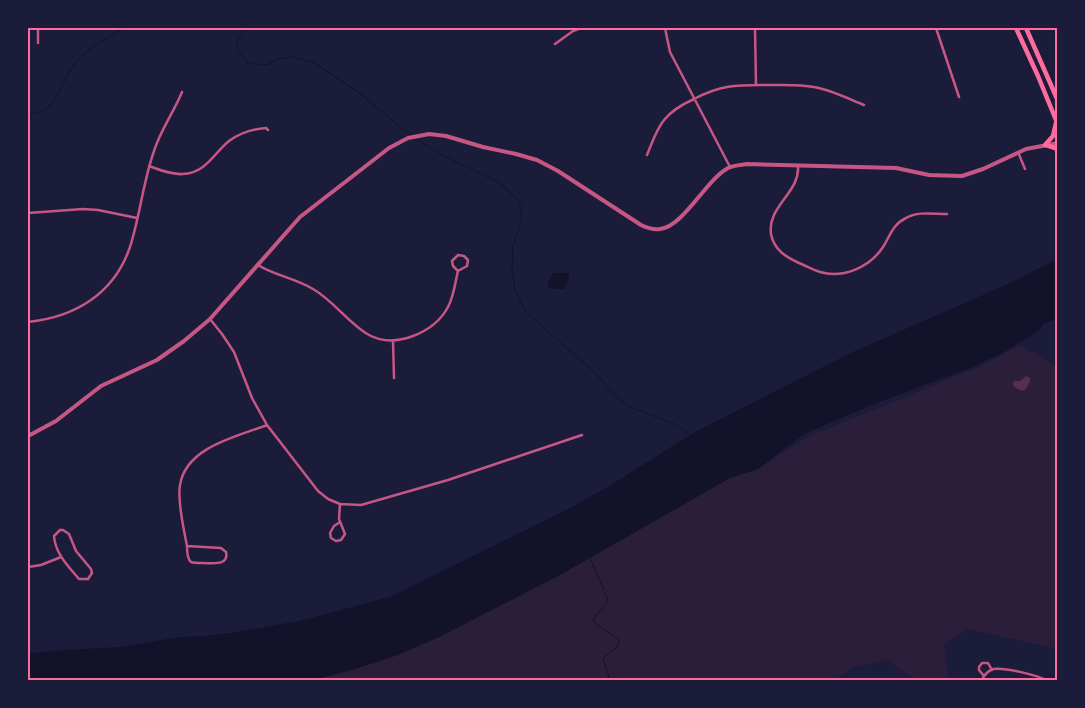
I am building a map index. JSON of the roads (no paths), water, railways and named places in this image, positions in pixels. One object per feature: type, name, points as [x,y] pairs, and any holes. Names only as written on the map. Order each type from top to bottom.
[{"type":"main road","points":[[1016,28],[1057,123],[1054,133],[1046,145],[1058,149]]},
{"type":"main road","points":[[1026,28],[1058,101]]},
{"type":"street","points":[[38,28],[38,43]]},
{"type":"street","points":[[555,44],[573,31],[581,28]]},
{"type":"street","points":[[665,28],[670,52],[730,167]]},
{"type":"street","points":[[755,28],[756,85]]},
{"type":"street","points":[[936,28],[959,97]]},
{"type":"street","points":[[647,154],[664,120],[678,107],[707,92],[722,87],[756,85],[813,87],[833,92],[864,105]]},
{"type":"street","points":[[28,322],[57,317],[73,311],[91,300],[106,287],[123,263],[129,249],[149,166],[160,135],[175,109],[182,92]]},
{"type":"street","points":[[149,166],[176,174],[193,172],[206,165],[225,145],[238,135],[256,129],[266,128],[268,130]]},
{"type":"street","points":[[28,436],[56,420],[101,386],[157,360],[184,341],[210,319],[300,217],[389,148],[403,140],[429,134],[446,136],[537,160],[558,171],[650,229],[660,229],[676,222],[716,178],[730,167],[747,164],[896,168],[929,175],[962,176],[983,169],[1018,152],[1058,143]]},
{"type":"street","points":[[1018,152],[1025,168]]},
{"type":"street","points":[[798,166],[799,174],[796,182],[773,216],[772,235],[776,246],[785,256],[820,272],[842,274],[865,264],[881,250],[896,225],[908,216],[921,213],[947,214]]},
{"type":"street","points":[[28,213],[83,209],[137,218]]},
{"type":"street","points":[[258,265],[303,283],[329,300],[369,335],[393,341],[416,334],[431,326],[441,317],[452,299],[458,271],[467,266],[468,260],[464,256],[458,255],[452,261],[453,266],[458,271]]},
{"type":"street","points":[[210,319],[234,352],[252,398],[267,425],[318,491],[328,499],[340,504],[361,505],[448,480],[582,435]]},
{"type":"street","points":[[393,341],[394,378]]},
{"type":"street","points":[[186,546],[221,548],[226,552],[226,557],[220,564],[193,562],[189,559],[186,546],[180,486],[190,463],[206,449],[267,425]]},
{"type":"street","points":[[340,504],[340,522],[345,534],[341,540],[336,540],[331,538],[330,533],[334,526],[340,522]]},
{"type":"street","points":[[64,530],[69,534],[76,551],[91,569],[90,577],[85,580],[79,579],[61,557],[54,536],[56,532],[64,530]]},
{"type":"street","points":[[28,567],[40,565],[61,557]]},
{"type":"street","points":[[984,676],[979,670],[980,664],[988,664],[992,670]]},
{"type":"street","points":[[982,680],[992,670],[1000,669],[1046,680]]},
{"type":"waterway","points":[[28,114],[38,113],[46,109],[58,95],[77,61],[100,42],[125,28]]},
{"type":"waterway","points":[[249,28],[237,43],[238,51],[247,62],[262,65],[269,64],[276,59],[291,57],[313,62],[358,92],[409,134]]},
{"type":"waterway","points":[[417,140],[500,183],[516,198],[520,205],[522,219],[513,246],[512,268],[515,291],[525,311],[593,371],[620,400],[633,408],[677,425],[691,435]]},
{"type":"waterway","points":[[590,558],[604,590]]},
{"type":"waterway","points":[[605,593],[608,601],[593,621],[620,641],[616,648],[603,658],[610,680]]}]
